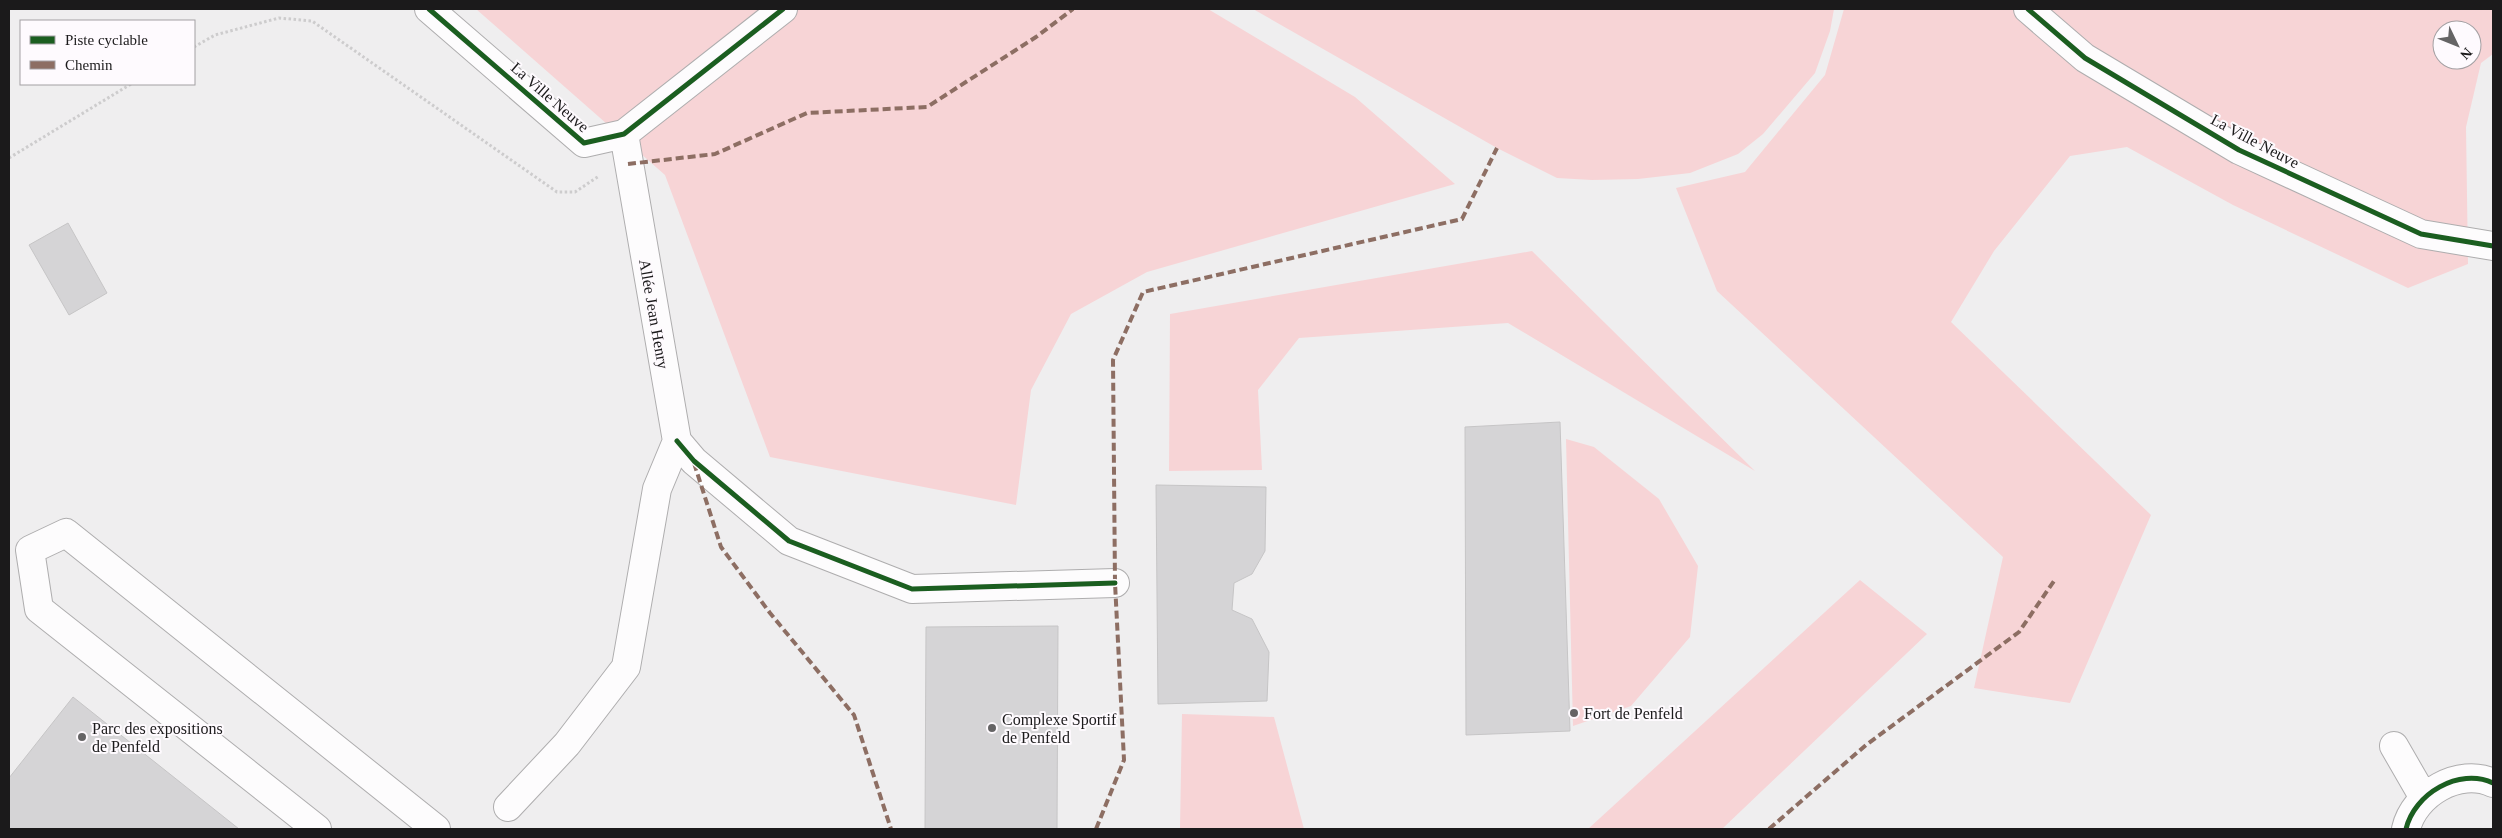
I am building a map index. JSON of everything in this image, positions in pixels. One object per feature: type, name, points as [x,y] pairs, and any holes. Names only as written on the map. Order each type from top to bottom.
[{"type":"street","name":"La Ville Neuve","points":[[429,9],[584,143],[624,134],[783,9]]},
{"type":"street","name":"La Ville Neuve","points":[[2028,9],[2085,58],[2240,150],[2421,234],[2493,246]]},
{"type":"street","name":"Allée Jean Henry","points":[[624,134],[677,441]]},
{"type":"street","points":[[508,807],[567,744],[626,667],[657,489],[677,441],[694,461],[789,541],[912,589],[1115,583]]},
{"type":"street","points":[[316,829],[40,609],[20,551],[66,533],[436,829]]},
{"type":"street","points":[[2394,746],[2424,798]]},
{"type":"street","points":[[2406,829],[2408,821],[2424,798],[2443,784],[2462,779],[2486,780],[2493,783]]},
{"type":"path","points":[[195,46],[215,35],[279,18],[312,21],[557,192],[575,192],[598,176],[628,164]]},
{"type":"path","points":[[9,158],[129,85]]},
{"type":"shaded area","points":[[476,9],[1208,9],[1355,97],[1455,184],[1147,272],[1071,314],[1031,390],[1016,505],[770,457],[665,175]]},
{"type":"shaded area","points":[[1253,9],[1834,9],[1830,31],[1815,73],[1763,134],[1738,154],[1690,173],[1638,179],[1592,180],[1557,178],[1497,148]]},
{"type":"shaded area","points":[[1844,9],[2493,9],[2493,54],[2482,62],[2482,20],[2432,20],[2432,70],[2479,70],[2466,127],[2468,264],[2408,288],[2233,205],[2127,147],[2070,156],[1994,251],[1951,322],[2151,515],[2070,703],[1974,688],[2003,557],[1717,291],[1676,188],[1745,172],[1825,75]]},
{"type":"shaded area","points":[[1532,251],[1755,471],[1508,323],[1299,338],[1258,390],[1262,470],[1169,471],[1170,314]]},
{"type":"shaded area","points":[[1566,439],[1594,447],[1659,499],[1698,566],[1690,637],[1631,706],[1573,726]]},
{"type":"shaded area","points":[[1860,580],[1927,634],[1722,829],[1588,829]]},
{"type":"shaded area","points":[[1182,714],[1274,717],[1304,829],[1180,829]]},
{"type":"building","points":[[68,223],[107,293],[69,315],[29,245]]},
{"type":"building","points":[[1560,422],[1570,731],[1466,735],[1465,427]]},
{"type":"building","points":[[1156,485],[1266,487],[1265,551],[1252,574],[1234,583],[1232,610],[1252,619],[1269,652],[1267,701],[1158,704]]},
{"type":"building","name":"Complexe Sportif de Penfeld","points":[[1058,626],[1057,829],[925,829],[926,627]]},
{"type":"building","name":"Parc des expositions de Penfeld","points":[[73,697],[239,829],[9,829],[9,778]]},
{"type":"marked path","points":[[628,164],[715,154],[807,113],[927,107],[1036,37],[1073,9]]},
{"type":"marked path","points":[[1096,829],[1124,760],[1115,583],[1113,360],[1143,292],[1462,219],[1497,148]]},
{"type":"marked path","points":[[694,463],[721,547],[770,613],[854,715],[891,829]]},
{"type":"marked path","points":[[1769,829],[1866,745],[2019,632],[2056,578]]},
{"type":"cycle path","points":[[429,9],[584,143],[624,134],[783,9]]},
{"type":"cycle path","points":[[2028,9],[2085,58],[2239,150],[2421,234],[2493,246]]},
{"type":"cycle path","points":[[677,441],[694,461],[789,541],[912,589],[1115,583]]},
{"type":"cycle path","points":[[2406,829],[2418,805],[2440,787],[2453,781],[2466,779],[2480,779],[2493,783]]},
{"type":"place","name":"Fort de Penfeld","points":[[1574,713]]},
{"type":"place","name":"Complexe Sportif de Penfeld","points":[[992,728]]},
{"type":"place","name":"Parc des expositions de Penfeld","points":[[82,737]]}]
